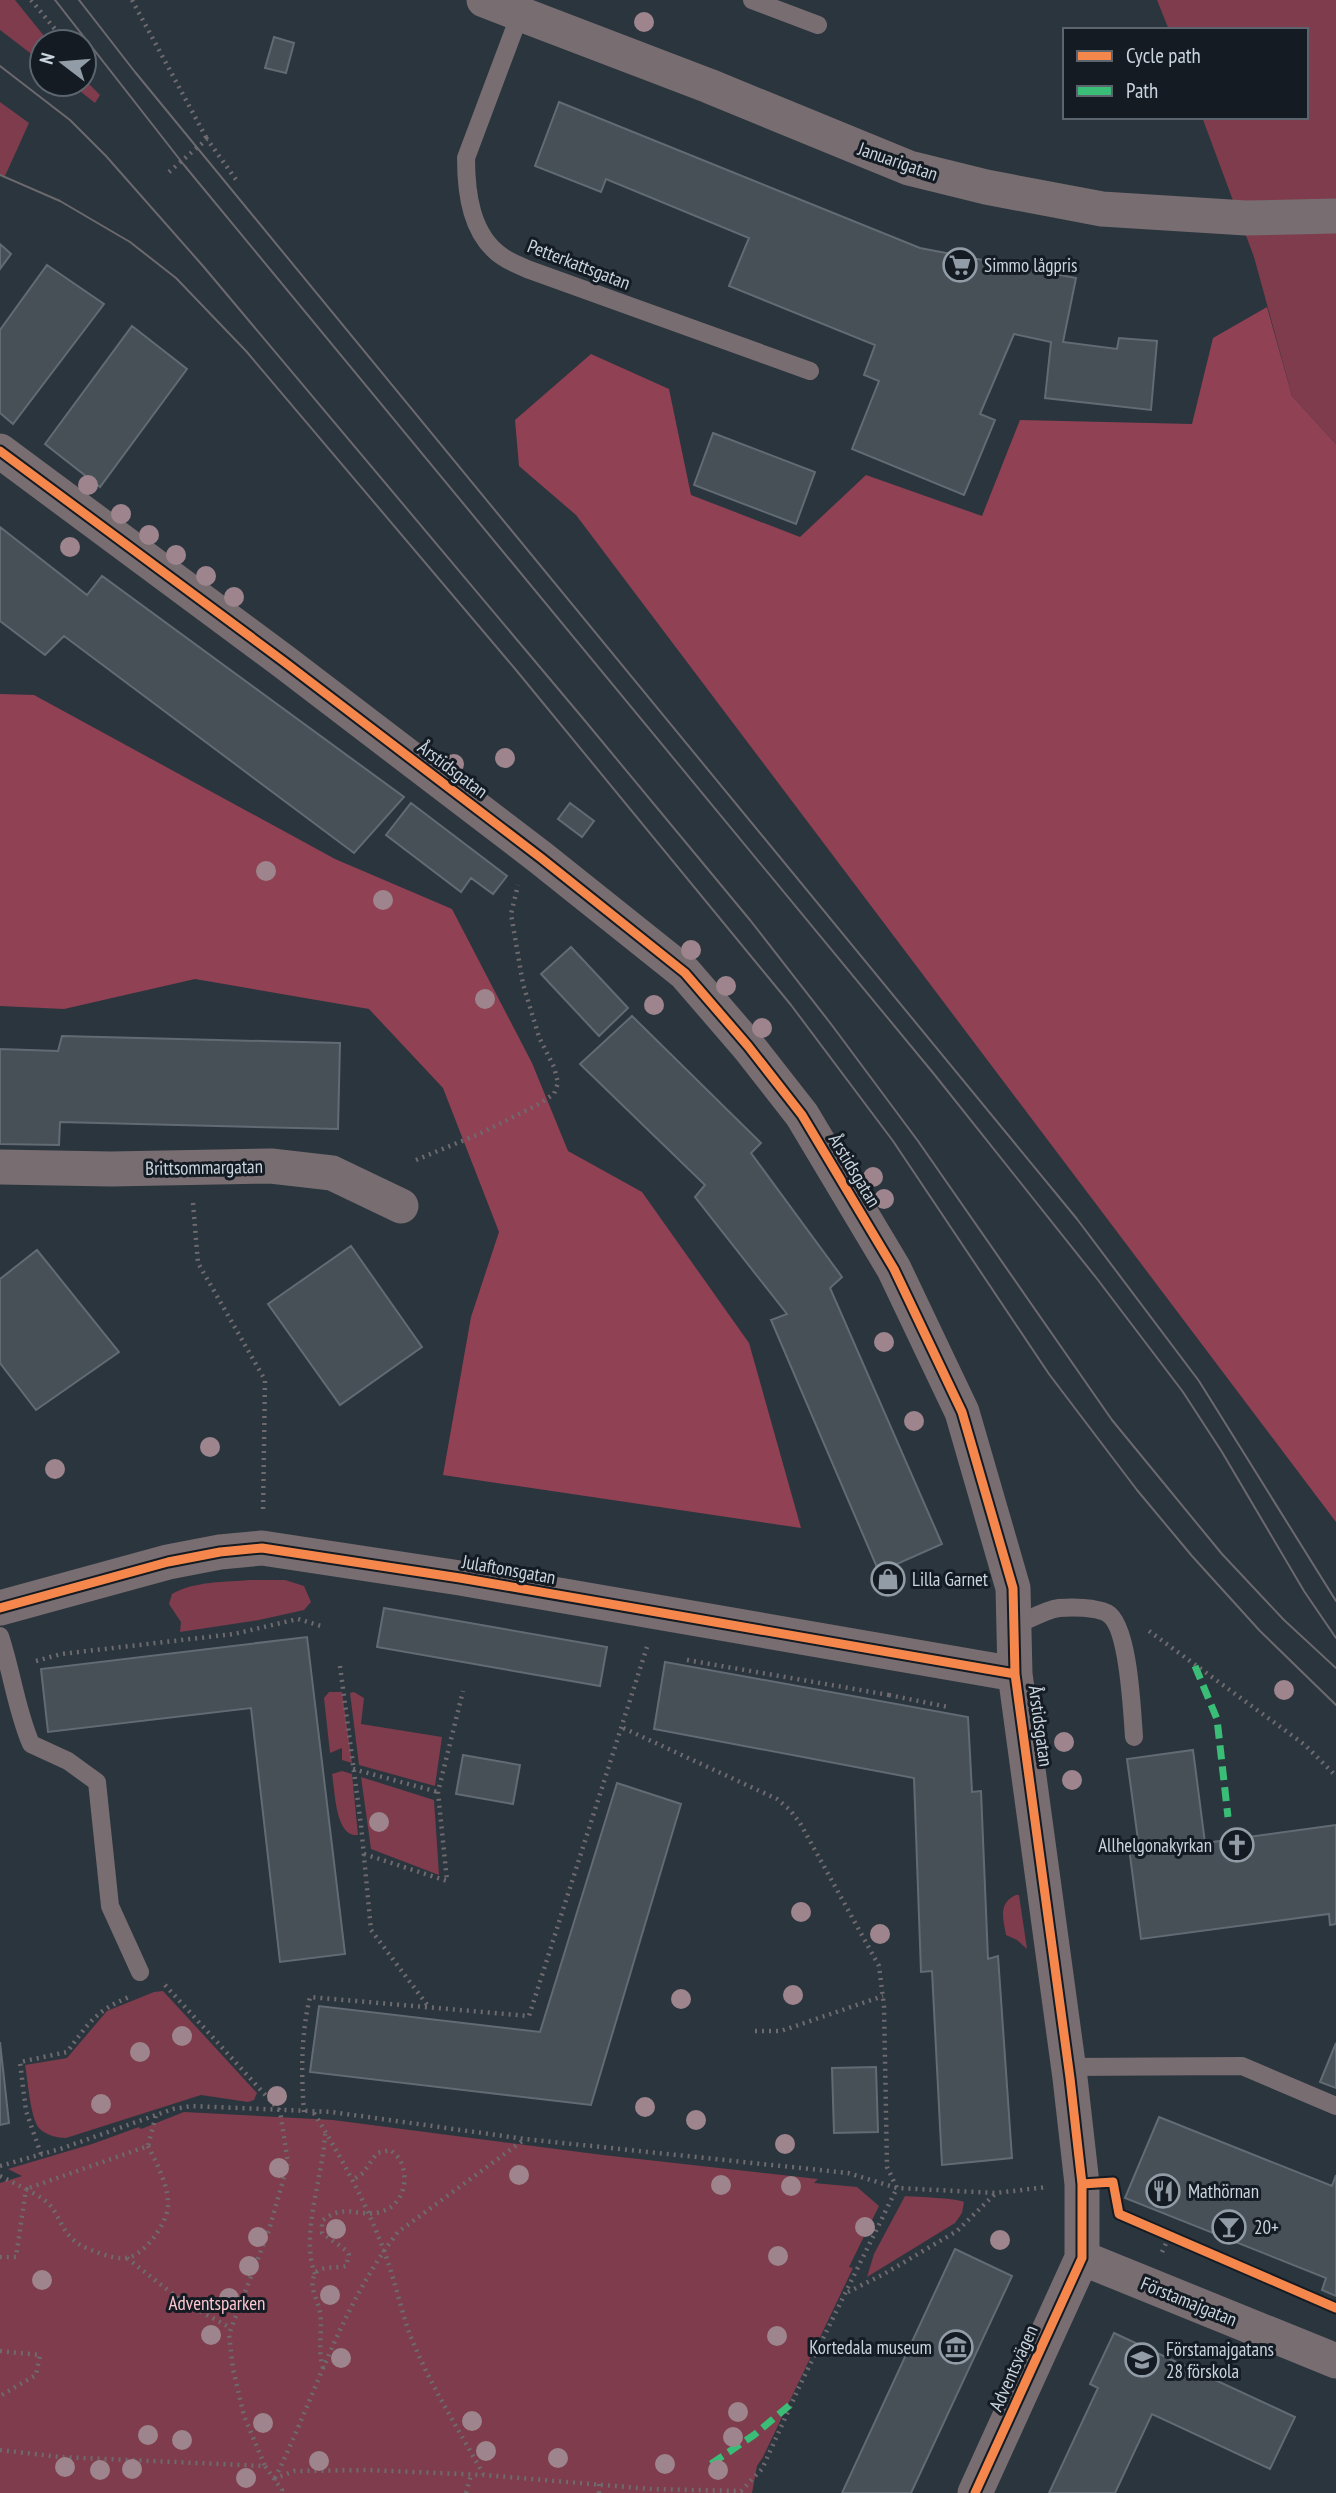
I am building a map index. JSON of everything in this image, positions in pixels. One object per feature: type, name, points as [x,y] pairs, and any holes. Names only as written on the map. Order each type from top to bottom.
[{"type":"street","name":"Januarigatan","points":[[484,0],[709,86],[909,168],[986,187],[1102,209],[1246,218],[1336,216]]},
{"type":"street","name":"Årstidsgatan","points":[[0,451],[283,661],[541,858],[685,973],[748,1045],[802,1115],[894,1269],[962,1412],[1013,1588],[1015,1674],[1069,2067],[1082,2183],[1082,2258]]},
{"type":"street","name":"Brittsommargatan","points":[[0,1167],[271,1166],[332,1173],[401,1206]]},
{"type":"street","name":"Julaftonsgatan","points":[[0,1608],[168,1562],[219,1552],[262,1548],[460,1578],[1015,1674]]},
{"type":"street","name":"Förstamajgatan","points":[[1082,2258],[1336,2361]]},
{"type":"street","name":"Adventsvägen","points":[[975,2493],[1082,2258]]},
{"type":"lane","points":[[752,0],[818,26]]},
{"type":"lane","name":"Petterkattsgatan","points":[[520,14],[466,159],[466,182],[472,212],[483,237],[501,256],[527,269],[810,370]]},
{"type":"lane","points":[[1014,1626],[1057,1608],[1093,1609],[1109,1614],[1119,1628],[1124,1651],[1134,1737]]},
{"type":"lane","points":[[0,1636],[21,1721],[31,1744],[68,1760],[97,1782],[110,1906],[140,1972]]},
{"type":"lane","points":[[1069,2067],[1242,2066],[1336,2106]]},
{"type":"path","points":[[31,0],[54,28]]},
{"type":"path","points":[[132,0],[207,139],[237,181]]},
{"type":"path","points":[[169,172],[207,139]]},
{"type":"path","points":[[416,1160],[479,1134],[554,1094],[558,1083],[554,1067],[539,1037],[523,984],[511,914],[522,876],[541,858]]},
{"type":"path","points":[[190,1167],[198,1263],[265,1380],[264,1486]]},
{"type":"path","points":[[304,2112],[303,2027],[310,1997],[529,2015],[658,1613]]},
{"type":"path","points":[[10,1668],[61,1654],[234,1634],[298,1619],[321,1626]]},
{"type":"path","points":[[1142,1627],[1305,1745],[1336,1776]]},
{"type":"path","points":[[687,1660],[889,1696]]},
{"type":"path","points":[[340,1666],[372,1930],[429,2007]]},
{"type":"path","points":[[364,1854],[447,1881],[438,1792],[463,1692]]},
{"type":"path","points":[[621,1727],[777,1799],[800,1823],[879,1966],[883,1996],[887,2167],[897,2188]]},
{"type":"path","points":[[354,1769],[438,1792]]},
{"type":"path","points":[[156,1986],[163,1983],[280,2111],[288,2164],[269,2230],[229,2334],[233,2370],[244,2416],[265,2466],[281,2493]]},
{"type":"path","points":[[41,2154],[26,2110],[20,2062],[67,2052],[105,2007],[138,1993]]},
{"type":"path","points":[[755,2031],[781,2031],[883,1996]]},
{"type":"path","points":[[0,2166],[156,2115],[192,2106],[332,2112],[526,2138],[848,2173],[897,2188],[996,2193],[1082,2183]]},
{"type":"path","points":[[313,2112],[352,2180],[384,2250],[410,2333],[428,2375],[484,2475]]},
{"type":"path","points":[[127,2258],[142,2250],[154,2237],[168,2209],[162,2176],[148,2146],[156,2115]]},
{"type":"path","points":[[323,2369],[319,2354],[321,2318],[313,2288],[315,2274],[310,2261],[309,2245],[324,2157],[325,2131]]},
{"type":"path","points":[[274,2479],[344,2323],[384,2250],[398,2232],[526,2138]]},
{"type":"path","points":[[26,2189],[148,2146]]},
{"type":"path","points":[[315,2274],[322,2269],[346,2266],[349,2255],[322,2233],[322,2221],[332,2213],[378,2213],[390,2208],[402,2196],[405,2185],[401,2161],[396,2154],[384,2150],[377,2153],[363,2173],[352,2180]]},
{"type":"path","points":[[0,2176],[49,2204],[59,2224],[82,2245],[127,2258],[183,2302],[231,2329]]},
{"type":"path","points":[[274,2479],[294,2471],[368,2470],[741,2492],[762,2469],[800,2385],[897,2188]]},
{"type":"path","points":[[0,2257],[16,2257],[26,2189]]},
{"type":"path","points":[[847,2292],[884,2274],[957,2231],[996,2193]]},
{"type":"path","points":[[0,2351],[40,2355],[36,2375],[0,2396]]},
{"type":"path","points":[[0,2450],[60,2457],[265,2466]]},
{"type":"path","points":[[466,2493],[471,2475]]},
{"type":"path","points":[[599,2484],[599,2493]]},
{"type":"green space","points":[[0,0],[15,0],[38,28],[28,28],[28,51],[0,30]]},
{"type":"green space","points":[[1157,0],[1336,0],[1336,444],[1292,396],[1254,257],[1203,119],[1308,119],[1308,28],[1168,28]]},
{"type":"green space","points":[[0,102],[29,123],[5,176],[0,175]]},
{"type":"green space","points":[[285,1580],[304,1586],[311,1602],[304,1610],[180,1632],[181,1622],[169,1604],[172,1594],[200,1584]]},
{"type":"green space","points":[[329,1692],[342,1692],[352,1763],[342,1760],[342,1748],[330,1753],[324,1698]]},
{"type":"green space","points":[[354,1692],[364,1698],[361,1724],[442,1737],[435,1786],[359,1765],[350,1693]]},
{"type":"green space","points":[[342,1771],[352,1774],[358,1835],[350,1834],[345,1829],[337,1812],[332,1774]]},
{"type":"green space","points":[[361,1777],[434,1800],[439,1875],[371,1849]]},
{"type":"green space","points":[[1019,1895],[1027,1949],[1006,1935],[1004,1907],[1010,1898]]},
{"type":"green space","points":[[163,1991],[257,2093],[254,2100],[248,2102],[201,2095],[66,2138],[52,2136],[39,2128],[33,2116],[25,2065],[67,2058],[107,2011]]},
{"type":"green space","name":"Adventsparken","points":[[184,2112],[333,2120],[603,2155],[818,2179],[814,2183],[857,2187],[879,2206],[849,2267],[853,2268],[757,2466],[752,2493],[0,2493],[0,2183],[22,2176],[8,2169],[139,2127],[141,2129]]},
{"type":"green space","points":[[905,2196],[964,2202],[962,2213],[955,2223],[867,2277],[874,2254]]},
{"type":"shaded area","points":[[1267,307],[1292,396],[1336,444],[1336,1522],[576,515],[519,466],[515,420],[591,354],[669,389],[691,495],[800,537],[866,475],[982,516],[1020,420],[1192,424],[1213,338]]},
{"type":"shaded area","points":[[0,694],[34,695],[335,859],[452,909],[532,1063],[568,1151],[642,1192],[749,1343],[801,1528],[443,1475],[471,1317],[499,1232],[443,1088],[369,1009],[195,979],[64,1009],[0,1006]]},
{"type":"building","points":[[274,37],[294,43],[286,73],[265,68]]},
{"type":"building","points":[[559,102],[920,248],[1076,278],[1063,342],[1117,349],[1119,338],[1157,341],[1151,410],[1045,398],[1051,342],[1014,334],[980,414],[995,420],[964,495],[852,449],[879,381],[864,375],[875,345],[729,286],[749,238],[606,179],[601,192],[535,166]]},
{"type":"building","points":[[0,244],[11,254],[0,269]]},
{"type":"building","points":[[47,265],[104,304],[13,424],[0,413],[0,330]]},
{"type":"building","points":[[132,326],[187,369],[100,487],[45,444]]},
{"type":"building","points":[[713,433],[815,472],[796,524],[694,485]]},
{"type":"building","points":[[0,527],[87,595],[102,576],[404,797],[354,853],[64,636],[45,655],[0,621]]},
{"type":"building","points":[[411,803],[507,876],[493,894],[471,878],[461,892],[386,835]]},
{"type":"building","points":[[570,803],[594,821],[582,837],[558,819]]},
{"type":"building","points":[[571,947],[628,1008],[599,1036],[541,974]]},
{"type":"building","points":[[632,1016],[761,1143],[751,1153],[842,1277],[830,1288],[942,1544],[879,1572],[771,1320],[787,1314],[695,1197],[705,1185],[580,1064]]},
{"type":"building","points":[[62,1036],[340,1043],[338,1129],[60,1122],[59,1145],[0,1144],[0,1049],[58,1051]]},
{"type":"building","points":[[351,1246],[422,1347],[340,1405],[268,1304]]},
{"type":"building","points":[[37,1250],[119,1352],[36,1410],[0,1363],[0,1279]]},
{"type":"building","points":[[384,1608],[607,1647],[600,1686],[377,1647]]},
{"type":"building","points":[[307,1637],[345,1954],[280,1962],[251,1708],[48,1732],[41,1669]]},
{"type":"building","points":[[665,1662],[968,1717],[972,1792],[981,1791],[988,1959],[998,1956],[1012,2158],[942,2165],[932,1971],[921,1972],[914,1778],[654,1729]]},
{"type":"building","name":"Allhelgonakyrkan","points":[[1193,1750],[1205,1843],[1336,1825],[1336,1924],[1330,1925],[1329,1914],[1141,1939],[1129,1848],[1139,1847],[1127,1759]]},
{"type":"building","points":[[463,1755],[520,1765],[513,1804],[456,1794]]},
{"type":"building","points":[[617,1783],[681,1804],[591,2105],[310,2072],[319,2006],[540,2032]]},
{"type":"building","points":[[0,2042],[9,2123],[0,2125]]},
{"type":"building","points":[[1336,2043],[1336,2088],[1320,2082]]},
{"type":"building","points":[[876,2067],[878,2132],[834,2133],[832,2068]]},
{"type":"building","points":[[1159,2117],[1332,2186],[1336,2175],[1336,2296],[1322,2290],[1326,2278],[1125,2198]]},
{"type":"building","points":[[955,2249],[1012,2276],[911,2493],[842,2493]]},
{"type":"building","points":[[1114,2333],[1295,2417],[1270,2469],[1152,2414],[1115,2493],[1049,2493],[1098,2388],[1090,2384]]},
{"type":"tram line","points":[[55,0],[184,165],[934,1074],[1098,1280],[1183,1392],[1222,1452],[1304,1591],[1336,1638]]},
{"type":"tram line","points":[[79,0],[135,72],[1077,1219],[1199,1381],[1336,1601]]},
{"type":"tram line","points":[[0,66],[70,120],[106,156],[203,266],[581,716],[750,920],[831,1024],[918,1141],[1112,1420],[1222,1554],[1284,1620],[1336,1668]]},
{"type":"tram line","points":[[0,175],[60,201],[130,242],[176,278],[246,351],[516,670],[791,1005],[893,1141],[1049,1374],[1137,1490],[1260,1631],[1336,1705]]},
{"type":"marked path","points":[[1195,1666],[1217,1719],[1228,1817]]},
{"type":"marked path","points":[[711,2464],[754,2435],[791,2404]]},
{"type":"cycle path","points":[[0,451],[283,661],[541,858],[685,973],[748,1046],[802,1115],[894,1269],[962,1412],[1013,1588],[1015,1674],[1082,2184],[1082,2258],[975,2493]]},
{"type":"cycle path","points":[[0,1608],[168,1562],[220,1552],[262,1548],[460,1578],[1015,1674]]},
{"type":"cycle path","points":[[1082,2184],[1113,2182],[1119,2214],[1336,2308]]},
{"type":"place","name":"Simmo lågpris","points":[[960,265]]},
{"type":"place","name":"Lilla Garnet","points":[[888,1579]]},
{"type":"place","name":"Allhelgonakyrkan","points":[[1237,1845]]},
{"type":"place","name":"Mathörnan","points":[[1163,2191]]},
{"type":"place","name":"20+","points":[[1229,2227]]},
{"type":"place","name":"Kortedala museum","points":[[956,2347]]},
{"type":"place","name":"Förstamajgatans 28 förskola","points":[[1142,2360]]}]
